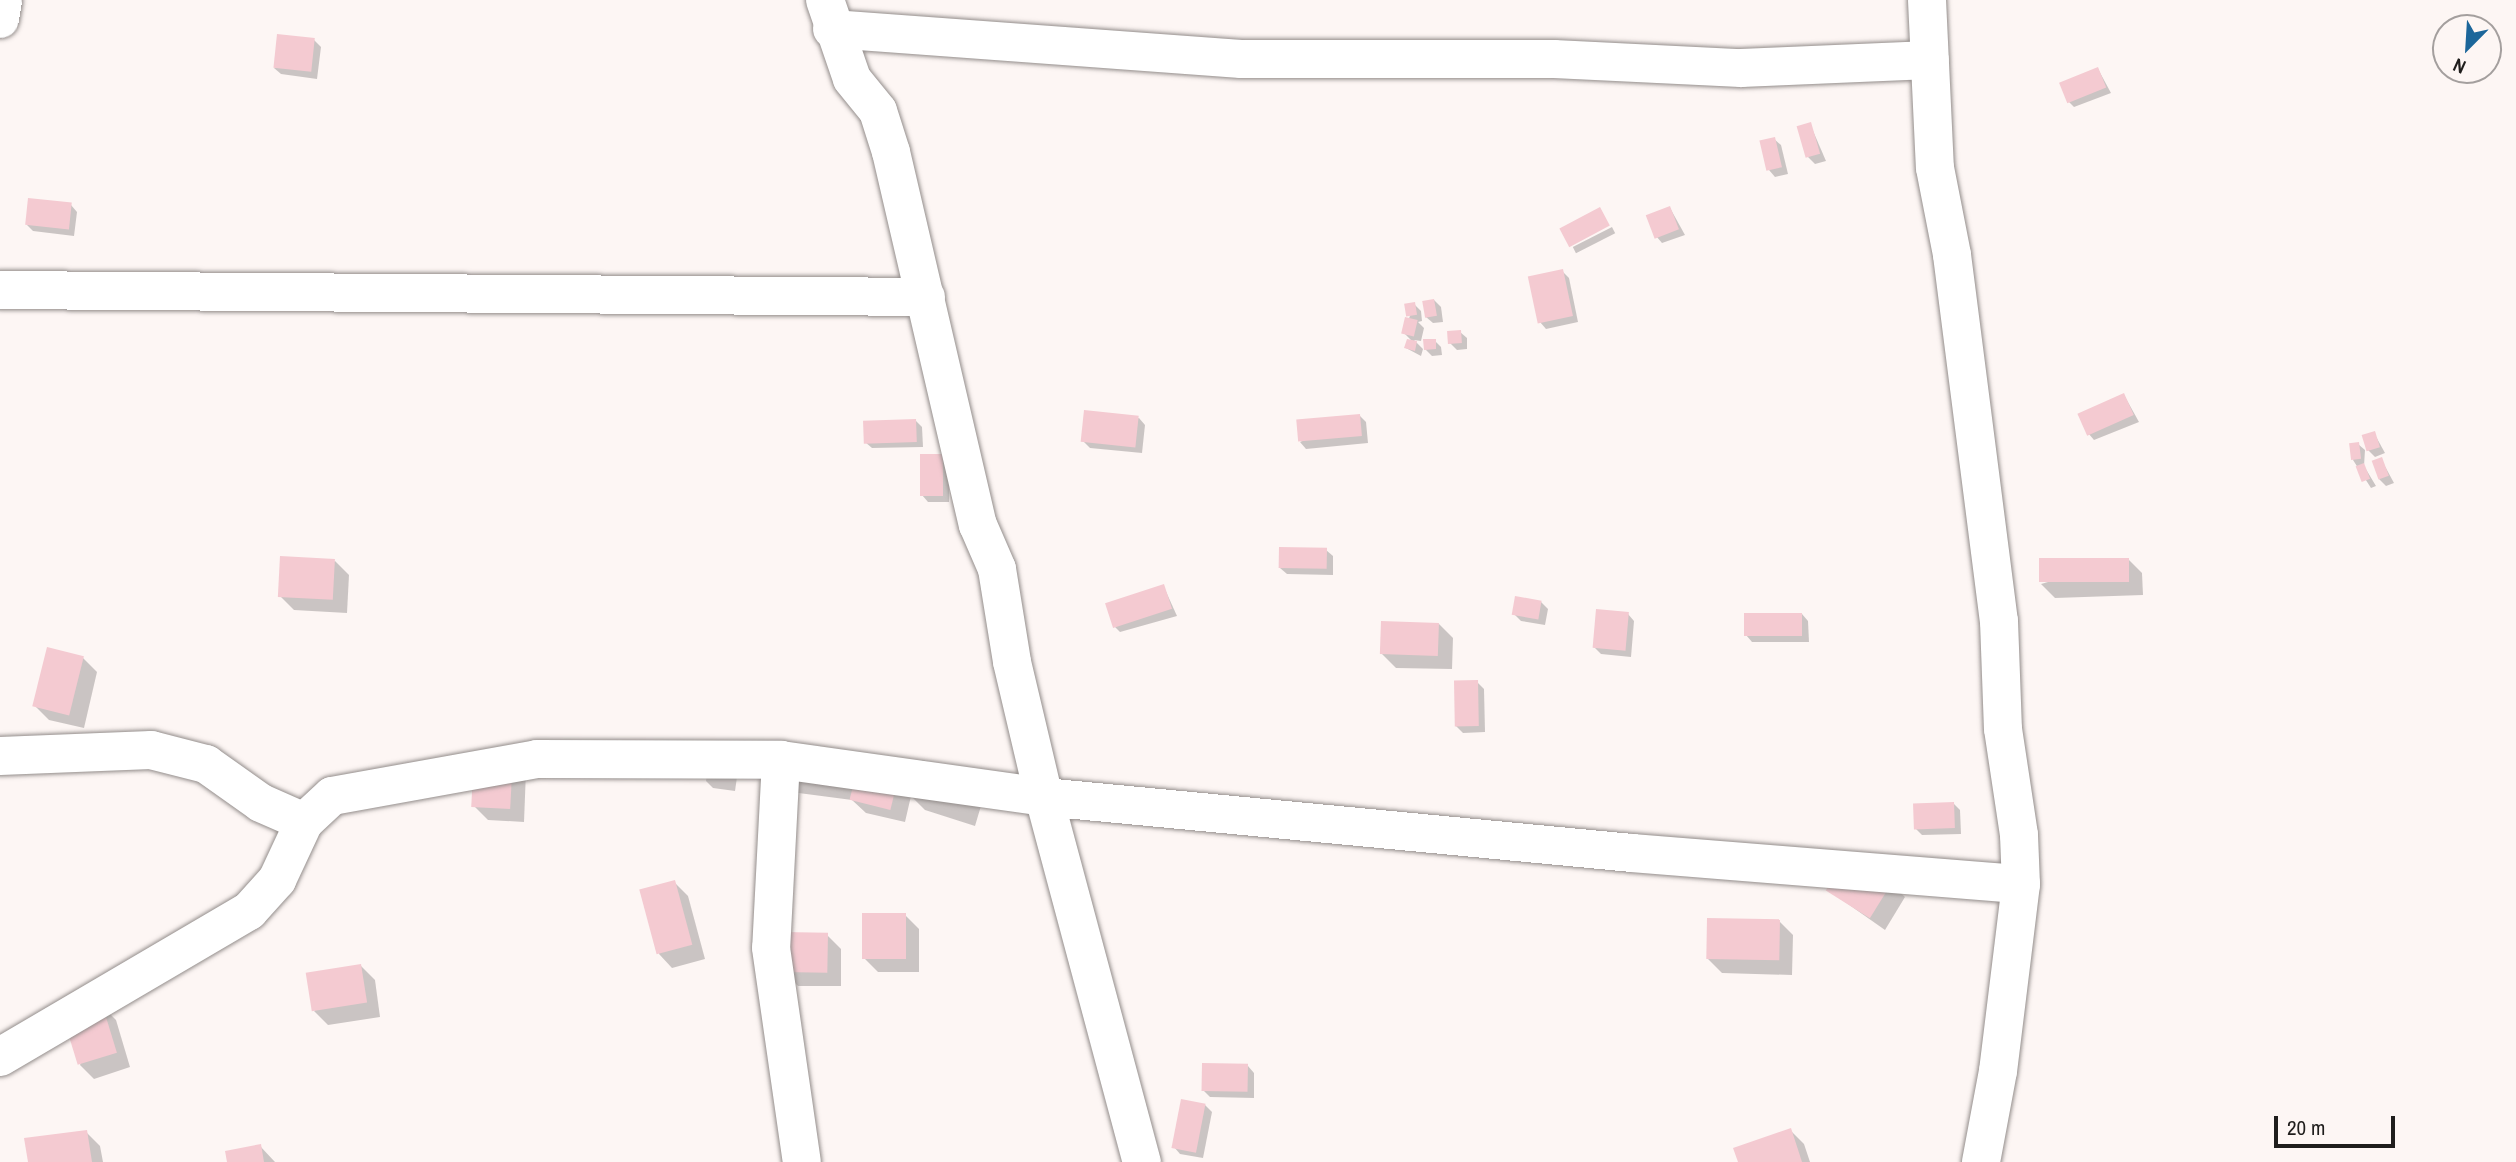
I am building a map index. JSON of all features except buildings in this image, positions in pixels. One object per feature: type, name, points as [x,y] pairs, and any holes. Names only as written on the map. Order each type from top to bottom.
[{"type":"street","points":[[0,19],[3,0]]},
{"type":"street","points":[[1927,0],[1935,168],[1952,255],[1999,621],[2003,729],[2019,835],[2021,884],[1998,1071],[1981,1162]]},
{"type":"street","points":[[1142,1162],[1044,797],[1012,662],[997,569],[978,525],[926,297],[878,111],[852,79],[828,15],[1241,59],[1554,59],[1741,68],[1930,60]]},
{"type":"street","points":[[0,290],[926,297]]},
{"type":"street","points":[[0,756],[151,750],[206,764],[261,803],[304,822]]},
{"type":"street","points":[[0,1057],[249,911],[277,880],[304,822],[332,796],[537,759],[781,760],[1044,797],[1632,853],[2021,884]]},
{"type":"street","points":[[781,760],[771,947],[802,1162]]}]
